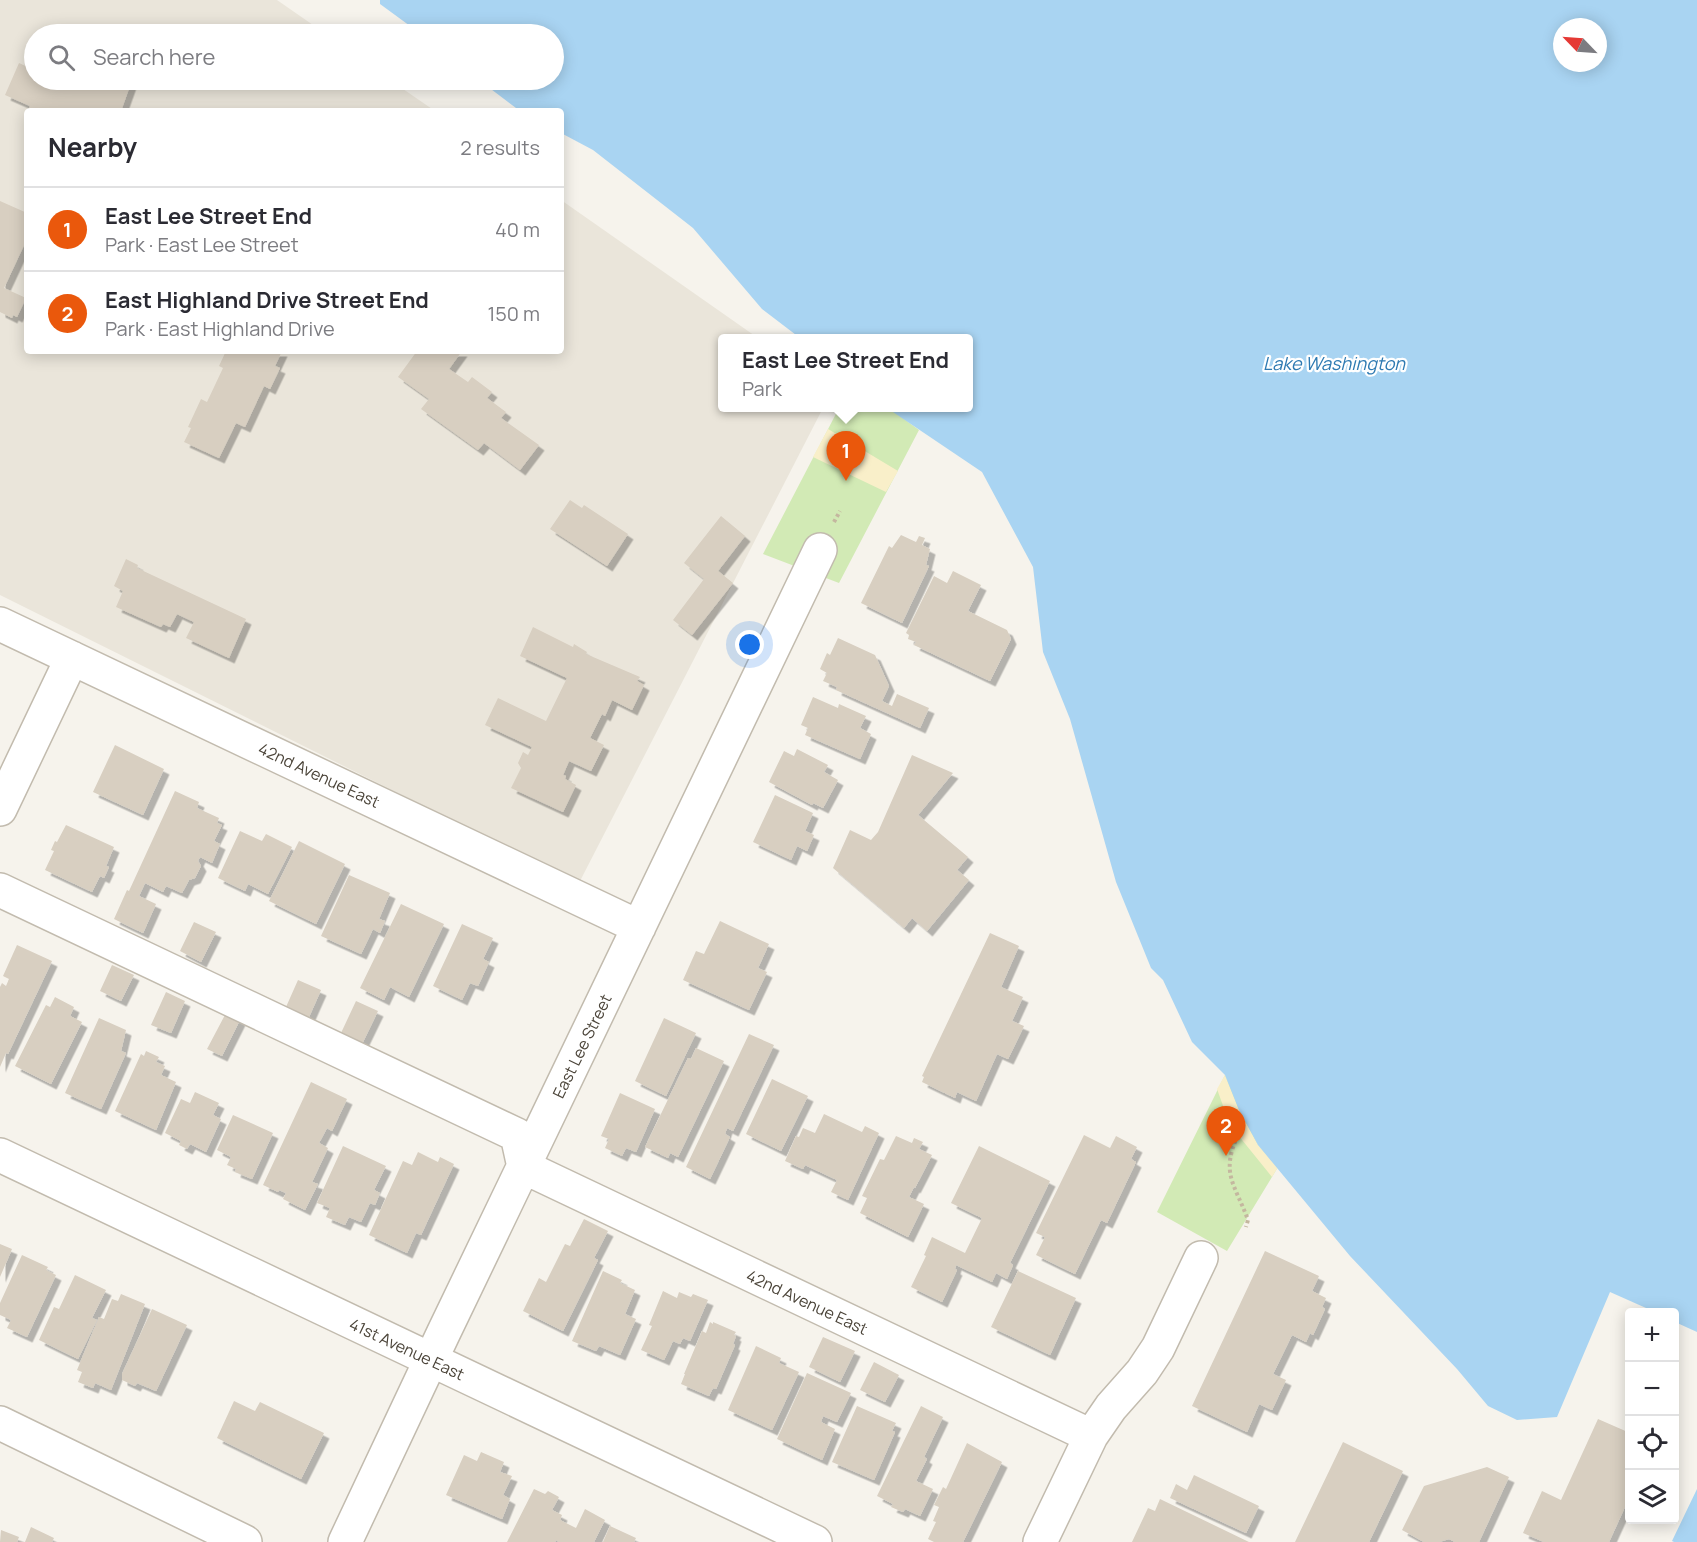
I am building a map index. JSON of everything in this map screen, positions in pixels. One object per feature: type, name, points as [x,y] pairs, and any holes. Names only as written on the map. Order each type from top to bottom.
[{"type":"street","name":"East Lee Street","points":[[345,1542],[430,1360],[820,550]]},
{"type":"street","name":"42nd Avenue East","points":[[0,624],[639,927]]},
{"type":"street","points":[[0,809],[72,658]]},
{"type":"street","points":[[0,890],[518,1135],[524,1167]]},
{"type":"street","name":"41st Avenue East","points":[[0,1155],[815,1542]]},
{"type":"street","name":"42nd Avenue East","points":[[524,1167],[1091,1436]]},
{"type":"street","points":[[1040,1542],[1091,1436],[1111,1407],[1142,1372],[1158,1348],[1201,1258]]},
{"type":"street","points":[[0,1423],[245,1542]]},
{"type":"path","points":[[1238,1135],[1229,1164],[1231,1183],[1248,1220],[1246,1227]]},
{"type":"shaded area","points":[[0,0],[277,0],[312,24],[24,24],[24,90],[405,90],[431,108],[24,108],[24,354],[564,354],[564,202],[752,334],[718,334],[718,412],[821,412],[579,883],[0,595]]},
{"type":"green space","points":[[837,412],[894,412],[919,430],[839,583],[763,554]]},
{"type":"green space","points":[[1225,1075],[1258,1145],[1278,1167],[1227,1251],[1157,1212]]},
{"type":"sand","points":[[828,429],[898,471],[886,492],[813,457]]},
{"type":"sand","points":[[1225,1075],[1239,1110],[1258,1145],[1278,1167],[1272,1177],[1230,1125],[1217,1089]]},
{"type":"water","name":"Lake Washington","points":[[380,0],[1697,0],[1697,1332],[1679,1324],[1679,1308],[1646,1308],[1610,1292],[1557,1417],[1517,1420],[1488,1406],[1457,1369],[1350,1256],[1258,1145],[1239,1110],[1225,1075],[1192,1042],[1163,980],[1151,968],[1116,882],[1070,719],[1043,652],[1033,567],[982,472],[893,412],[973,412],[973,334],[795,334],[762,309],[693,228],[593,150],[564,135],[564,108],[516,108],[492,90],[564,90],[564,24],[407,24],[380,4]]},
{"type":"water","points":[[1697,1489],[1697,1542],[1674,1542],[1672,1541]]},
{"type":"building","points":[[19,63],[24,65],[24,90],[128,90],[122,108],[29,108],[30,106],[5,95]]},
{"type":"building","points":[[0,201],[24,212],[24,245],[4,288],[24,297],[24,302],[17,317],[13,315],[12,318],[0,312]]},
{"type":"building","points":[[225,354],[281,354],[275,366],[280,368],[270,389],[264,386],[245,427],[236,423],[219,458],[184,442],[201,399],[207,402],[223,368],[219,366]]},
{"type":"building","points":[[415,354],[460,354],[449,369],[468,382],[472,377],[492,392],[487,398],[506,412],[501,418],[539,445],[520,470],[484,443],[478,450],[421,409],[429,399],[398,377]]},
{"type":"building","points":[[570,500],[582,508],[584,505],[628,534],[607,566],[550,529]]},
{"type":"building","points":[[721,516],[745,536],[718,571],[733,583],[692,635],[673,620],[704,579],[684,563]]},
{"type":"building","points":[[901,535],[916,542],[919,536],[925,538],[922,545],[930,549],[926,565],[929,566],[902,623],[861,603],[889,546],[892,548]]},
{"type":"building","points":[[126,559],[138,565],[137,568],[246,619],[229,658],[186,638],[194,622],[177,614],[170,627],[163,624],[161,627],[116,607],[123,591],[114,586]]},
{"type":"building","points":[[953,571],[981,585],[968,611],[1007,630],[1011,639],[990,681],[914,645],[916,642],[908,639],[909,635],[906,633],[934,576],[947,583]]},
{"type":"building","points":[[533,627],[573,647],[574,644],[587,652],[586,654],[640,677],[637,681],[644,685],[632,710],[612,700],[605,716],[602,714],[590,738],[604,745],[591,771],[569,761],[563,775],[566,776],[565,779],[576,785],[563,812],[511,788],[521,768],[518,763],[523,752],[528,755],[532,747],[485,725],[498,698],[546,721],[567,678],[520,656]]},
{"type":"building","points":[[838,638],[875,655],[889,686],[882,701],[892,706],[897,694],[929,708],[920,728],[836,690],[837,687],[823,681],[827,673],[820,669],[827,653],[830,655]]},
{"type":"building","points":[[813,697],[838,708],[839,704],[866,716],[860,728],[871,734],[860,759],[805,735],[808,728],[801,725]]},
{"type":"building","points":[[115,745],[164,769],[143,815],[93,792]]},
{"type":"building","points":[[797,749],[828,765],[824,772],[838,780],[823,808],[813,803],[812,805],[769,782],[784,751],[794,756]]},
{"type":"building","points":[[912,755],[953,773],[918,815],[968,857],[957,870],[969,880],[927,931],[912,918],[904,928],[833,868],[850,830],[871,840],[878,832]]},
{"type":"building","points":[[175,791],[199,802],[197,808],[219,818],[217,823],[222,825],[214,841],[220,844],[212,863],[200,857],[198,861],[201,866],[195,878],[189,880],[182,893],[166,886],[163,892],[145,883],[139,896],[156,904],[143,933],[114,919]]},
{"type":"building","points":[[775,795],[813,813],[805,831],[814,835],[807,851],[797,846],[791,860],[753,842]]},
{"type":"building","points":[[66,825],[114,847],[104,878],[100,876],[92,892],[45,870],[54,851],[51,850],[55,841],[57,842]]},
{"type":"building","points":[[240,831],[262,841],[266,834],[292,847],[268,894],[248,884],[245,891],[218,878]]},
{"type":"building","points":[[299,841],[345,864],[316,924],[269,901]]},
{"type":"building","points":[[349,875],[390,893],[379,919],[385,921],[380,933],[373,929],[361,954],[321,936]]},
{"type":"building","points":[[401,904],[444,924],[409,997],[390,987],[384,1000],[360,988]]},
{"type":"building","points":[[720,921],[769,944],[758,968],[767,972],[749,1010],[683,980],[696,951],[704,954]]},
{"type":"building","points":[[194,922],[216,932],[201,962],[180,951]]},
{"type":"building","points":[[462,924],[493,938],[483,959],[489,962],[478,986],[470,983],[462,1000],[433,986]]},
{"type":"building","points":[[990,933],[1019,946],[1001,987],[1023,997],[1012,1021],[1024,1026],[1008,1059],[997,1054],[976,1101],[957,1092],[955,1098],[922,1082],[924,1077],[922,1076]]},
{"type":"building","points":[[17,945],[52,961],[0,1067],[0,987],[2,983],[6,986],[9,979],[3,976]]},
{"type":"building","points":[[112,965],[134,975],[121,1001],[100,991]]},
{"type":"building","points":[[298,980],[321,990],[309,1017],[286,1007]]},
{"type":"building","points":[[166,992],[185,1001],[171,1033],[151,1025]]},
{"type":"building","points":[[55,997],[74,1007],[70,1016],[82,1022],[51,1084],[15,1066],[46,1005],[50,1007]]},
{"type":"building","points":[[356,1001],[378,1011],[362,1044],[341,1033]]},
{"type":"building","points":[[226,1013],[240,1020],[222,1056],[207,1049]]},
{"type":"building","points":[[99,1018],[126,1030],[121,1051],[126,1053],[101,1109],[65,1093]]},
{"type":"building","points":[[664,1018],[696,1033],[666,1096],[635,1081]]},
{"type":"building","points":[[749,1034],[774,1045],[733,1131],[727,1128],[725,1134],[730,1137],[710,1179],[686,1167]]},
{"type":"building","points":[[696,1048],[724,1061],[678,1157],[670,1153],[668,1158],[645,1147],[688,1058],[691,1059]]},
{"type":"building","points":[[146,1051],[159,1057],[156,1062],[165,1066],[161,1075],[176,1082],[156,1130],[115,1111],[141,1054],[144,1056]]},
{"type":"building","points":[[772,1079],[808,1096],[781,1151],[746,1134]]},
{"type":"building","points":[[311,1082],[347,1099],[332,1131],[327,1128],[319,1143],[328,1148],[312,1182],[318,1184],[305,1210],[283,1199],[286,1193],[263,1185]]},
{"type":"building","points":[[195,1092],[219,1103],[213,1115],[221,1119],[206,1152],[190,1144],[187,1149],[179,1145],[181,1141],[165,1133],[181,1099],[190,1103]]},
{"type":"building","points":[[620,1093],[655,1109],[636,1152],[626,1148],[622,1156],[605,1148],[609,1139],[601,1136]]},
{"type":"building","points":[[824,1114],[862,1132],[865,1126],[879,1133],[848,1200],[831,1192],[837,1180],[805,1165],[803,1169],[785,1161],[796,1136],[799,1137],[803,1128],[815,1133]]},
{"type":"building","points":[[233,1115],[273,1133],[252,1179],[235,1172],[236,1169],[227,1165],[231,1157],[217,1150]]},
{"type":"building","points":[[1084,1135],[1110,1148],[1116,1136],[1137,1147],[1131,1159],[1136,1162],[1107,1223],[1101,1220],[1075,1274],[1036,1255],[1045,1237],[1036,1233]]},
{"type":"building","points":[[896,1136],[912,1143],[914,1138],[923,1142],[919,1149],[932,1155],[909,1197],[924,1204],[908,1237],[860,1213],[867,1198],[862,1196],[880,1159],[884,1160]]},
{"type":"building","points":[[343,1146],[386,1166],[374,1190],[380,1193],[375,1205],[370,1203],[361,1222],[349,1217],[345,1225],[326,1217],[330,1208],[317,1203]]},
{"type":"building","points":[[979,1146],[1050,1181],[1010,1263],[1013,1265],[1007,1279],[996,1273],[992,1282],[956,1265],[957,1270],[942,1302],[911,1287],[926,1256],[924,1255],[932,1237],[965,1253],[982,1218],[951,1203]]},
{"type":"building","points":[[418,1152],[438,1162],[440,1157],[454,1164],[421,1235],[416,1233],[407,1253],[369,1235],[403,1161],[412,1165]]},
{"type":"building","points":[[584,1219],[608,1231],[594,1258],[598,1260],[563,1331],[523,1311],[539,1278],[546,1282],[565,1244],[570,1246]]},
{"type":"building","points":[[0,1244],[12,1249],[0,1277]]},
{"type":"building","points":[[1265,1251],[1319,1276],[1312,1291],[1326,1298],[1322,1307],[1325,1309],[1313,1335],[1310,1333],[1306,1342],[1292,1335],[1273,1374],[1286,1380],[1272,1410],[1259,1404],[1247,1432],[1192,1406]]},
{"type":"building","points":[[22,1255],[48,1267],[46,1270],[56,1275],[27,1337],[7,1328],[11,1320],[0,1315],[0,1303]]},
{"type":"building","points":[[603,1271],[622,1280],[620,1283],[635,1290],[625,1314],[636,1319],[620,1355],[599,1346],[596,1351],[572,1341]]},
{"type":"building","points":[[1018,1271],[1076,1298],[1050,1355],[991,1327]]},
{"type":"building","points":[[75,1275],[106,1290],[92,1318],[97,1320],[78,1359],[39,1340],[54,1307],[59,1309]]},
{"type":"building","points":[[663,1291],[677,1298],[679,1292],[708,1300],[690,1341],[683,1338],[680,1344],[673,1341],[664,1360],[641,1350],[652,1326],[649,1325]]},
{"type":"building","points":[[121,1294],[145,1304],[111,1390],[95,1383],[93,1388],[78,1382],[82,1372],[77,1370],[99,1317],[104,1319],[112,1299],[118,1301]]},
{"type":"building","points":[[152,1309],[187,1325],[156,1391],[122,1380],[122,1374]]},
{"type":"building","points":[[710,1322],[736,1332],[734,1335],[736,1336],[733,1344],[735,1345],[716,1389],[713,1388],[709,1396],[681,1384],[702,1331],[706,1333]]},
{"type":"building","points":[[823,1337],[855,1351],[840,1382],[809,1367]]},
{"type":"building","points":[[756,1346],[781,1358],[779,1363],[799,1372],[772,1430],[728,1410]]},
{"type":"building","points":[[874,1362],[899,1375],[885,1402],[860,1390]]},
{"type":"building","points":[[807,1373],[851,1393],[837,1422],[823,1416],[821,1422],[835,1429],[822,1460],[777,1439]]},
{"type":"building","points":[[234,1401],[255,1411],[260,1402],[324,1433],[301,1479],[217,1438]]},
{"type":"building","points":[[857,1406],[896,1423],[892,1431],[895,1432],[874,1480],[832,1462]]},
{"type":"building","points":[[921,1406],[943,1417],[924,1457],[927,1459],[916,1481],[933,1489],[920,1516],[905,1509],[903,1512],[891,1507],[893,1504],[877,1496]]},
{"type":"building","points":[[1598,1419],[1625,1431],[1625,1507],[1609,1542],[1544,1542],[1523,1533],[1542,1491],[1561,1500]]},
{"type":"building","points":[[1343,1442],[1403,1471],[1369,1542],[1295,1542]]},
{"type":"building","points":[[967,1443],[1002,1462],[963,1542],[934,1542],[928,1539],[936,1522],[933,1521],[939,1507],[934,1505],[943,1487],[946,1489]]},
{"type":"building","points":[[481,1452],[504,1462],[500,1472],[512,1476],[503,1495],[510,1499],[502,1519],[446,1495],[464,1455],[477,1461]]},
{"type":"building","points":[[1487,1467],[1509,1477],[1479,1542],[1455,1542],[1449,1539],[1424,1542],[1402,1530],[1424,1486]]},
{"type":"building","points":[[1194,1475],[1259,1506],[1246,1533],[1170,1498],[1176,1484],[1187,1490]]},
{"type":"building","points":[[534,1489],[545,1494],[548,1491],[559,1497],[552,1510],[562,1515],[560,1520],[576,1528],[585,1509],[605,1520],[594,1542],[559,1542],[556,1540],[555,1542],[507,1542]]},
{"type":"building","points":[[1160,1499],[1249,1542],[1132,1542],[1148,1508],[1155,1511]]},
{"type":"building","points":[[610,1526],[636,1538],[634,1542],[603,1542]]},
{"type":"building","points":[[31,1527],[54,1538],[52,1542],[25,1542]]},
{"type":"building","points":[[1,1530],[19,1537],[17,1542],[0,1542]]},
{"type":"place","name":"East Lee Street End","points":[[846,481]]},
{"type":"place","name":"East Highland Drive Street End","points":[[1226,1156]]}]
